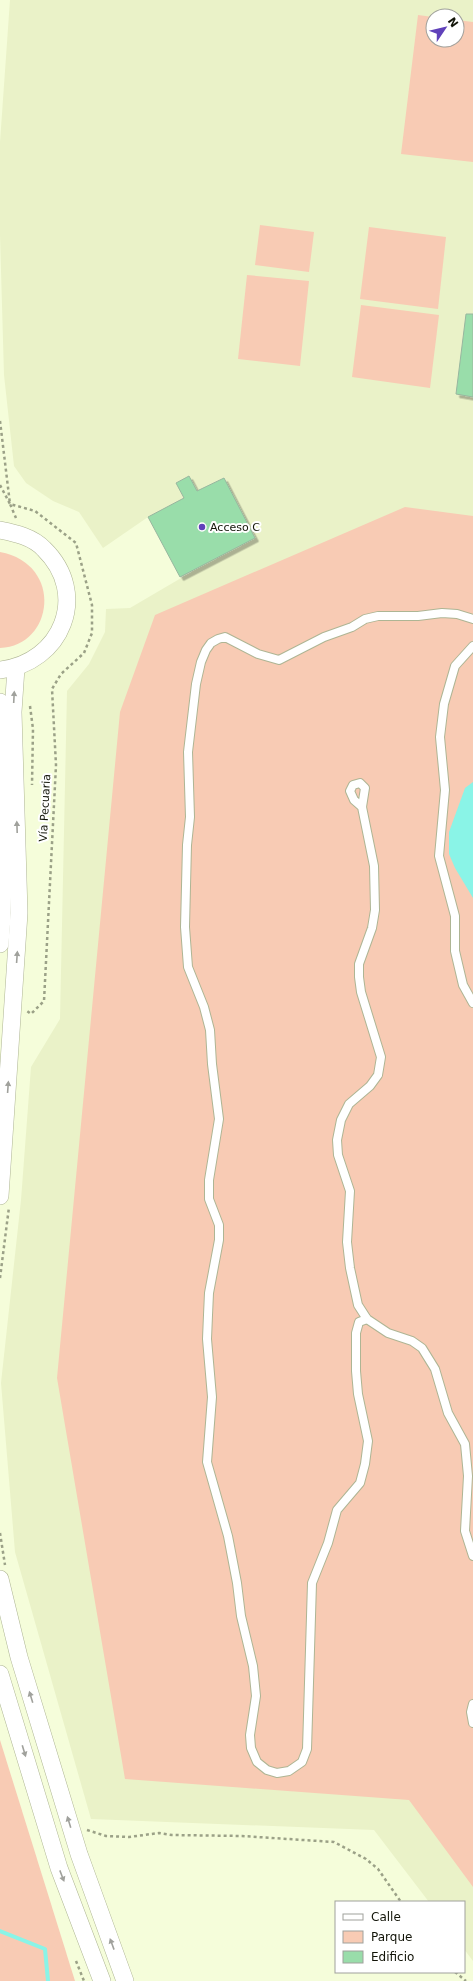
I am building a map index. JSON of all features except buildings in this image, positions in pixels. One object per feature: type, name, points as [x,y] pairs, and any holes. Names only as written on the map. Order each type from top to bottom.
[{"type":"street","points":[[0,530],[18,533],[44,548],[61,571],[65,585],[67,606],[60,632],[44,652],[8,669],[13,712],[20,914],[0,1196]]},
{"type":"street","points":[[0,702],[2,711],[2,917],[0,944]]},
{"type":"street","points":[[0,1579],[19,1657],[72,1830],[125,1981]]},
{"type":"street","points":[[0,1674],[59,1868],[102,1981]]},
{"type":"lane","points":[[366,1319],[359,1322],[356,1341],[358,1394],[368,1441],[365,1464],[360,1483],[337,1510],[328,1543],[312,1583],[307,1749],[302,1762],[290,1772],[277,1773],[267,1770],[257,1762],[252,1748],[250,1735],[256,1696],[253,1666],[241,1616],[237,1583],[228,1536],[207,1462],[212,1397],[208,1315],[210,1287],[219,1240],[219,1225],[209,1199],[209,1180],[218,1119],[210,1030],[204,1007],[188,967],[185,938],[187,845],[190,804],[188,752],[196,684],[206,650],[218,638],[225,637],[232,639],[258,654],[279,660],[324,637],[352,627],[366,619],[378,616],[418,616],[442,613],[457,614],[473,619]]},
{"type":"lane","points":[[473,646],[455,666],[444,704],[440,737],[445,790],[439,856],[454,916],[455,951],[463,985],[473,1003]]},
{"type":"lane","points":[[362,807],[374,866],[375,910],[372,928],[359,964],[359,977],[361,992],[380,1057],[378,1075],[370,1086],[350,1104],[342,1120],[337,1140],[338,1155],[350,1191],[347,1242],[351,1275],[358,1305],[366,1319],[388,1333],[412,1341],[422,1348],[434,1370],[448,1413],[465,1444],[468,1476],[465,1531],[473,1556]]},
{"type":"lane","points":[[473,1704],[471,1712],[473,1722]]},
{"type":"path","name":"Vía Pecuaria","points":[[0,485],[10,504],[35,511],[76,543],[92,606],[92,633],[84,653],[61,674],[52,688],[56,765],[44,1001],[31,1014],[14,995]]},
{"type":"path","points":[[72,1830],[86,1830],[106,1836],[129,1837],[159,1833],[266,1837],[334,1842],[366,1859],[378,1869],[400,1901]]},
{"type":"path","points":[[456,1973],[466,1981]]},
{"type":"shaded area","points":[[10,0],[473,0],[473,1961],[465,1950],[465,1901],[428,1901],[374,1830],[91,1819],[15,1552],[1,1383],[21,1200],[31,1067],[60,1019],[67,691],[89,664],[105,632],[106,609],[130,608],[205,564],[148,517],[103,548],[79,512],[53,501],[26,483],[14,466],[4,375],[0,235],[0,142]]},
{"type":"green space","points":[[418,15],[425,16],[425,48],[465,48],[465,21],[473,22],[473,162],[401,154]]},
{"type":"green space","points":[[260,225],[314,232],[309,272],[255,265]]},
{"type":"green space","points":[[369,227],[446,237],[438,309],[360,299]]},
{"type":"green space","points":[[247,275],[309,281],[300,366],[238,359]]},
{"type":"green space","points":[[361,305],[439,315],[430,388],[352,377]]},
{"type":"green space","points":[[405,507],[473,516],[473,1887],[409,1800],[125,1779],[57,1378],[120,712],[155,615]]},
{"type":"green space","points":[[0,552],[21,559],[35,572],[42,587],[44,604],[41,620],[32,634],[18,644],[0,648]]},
{"type":"green space","points":[[0,1740],[75,1981],[0,1981]]},
{"type":"water","points":[[473,782],[473,898],[455,868],[449,854],[449,832],[465,788]]},
{"type":"waterway","points":[[0,1931],[45,1949],[48,1981]]},
{"type":"place","name":"Acceso C","points":[[202,527]]}]
